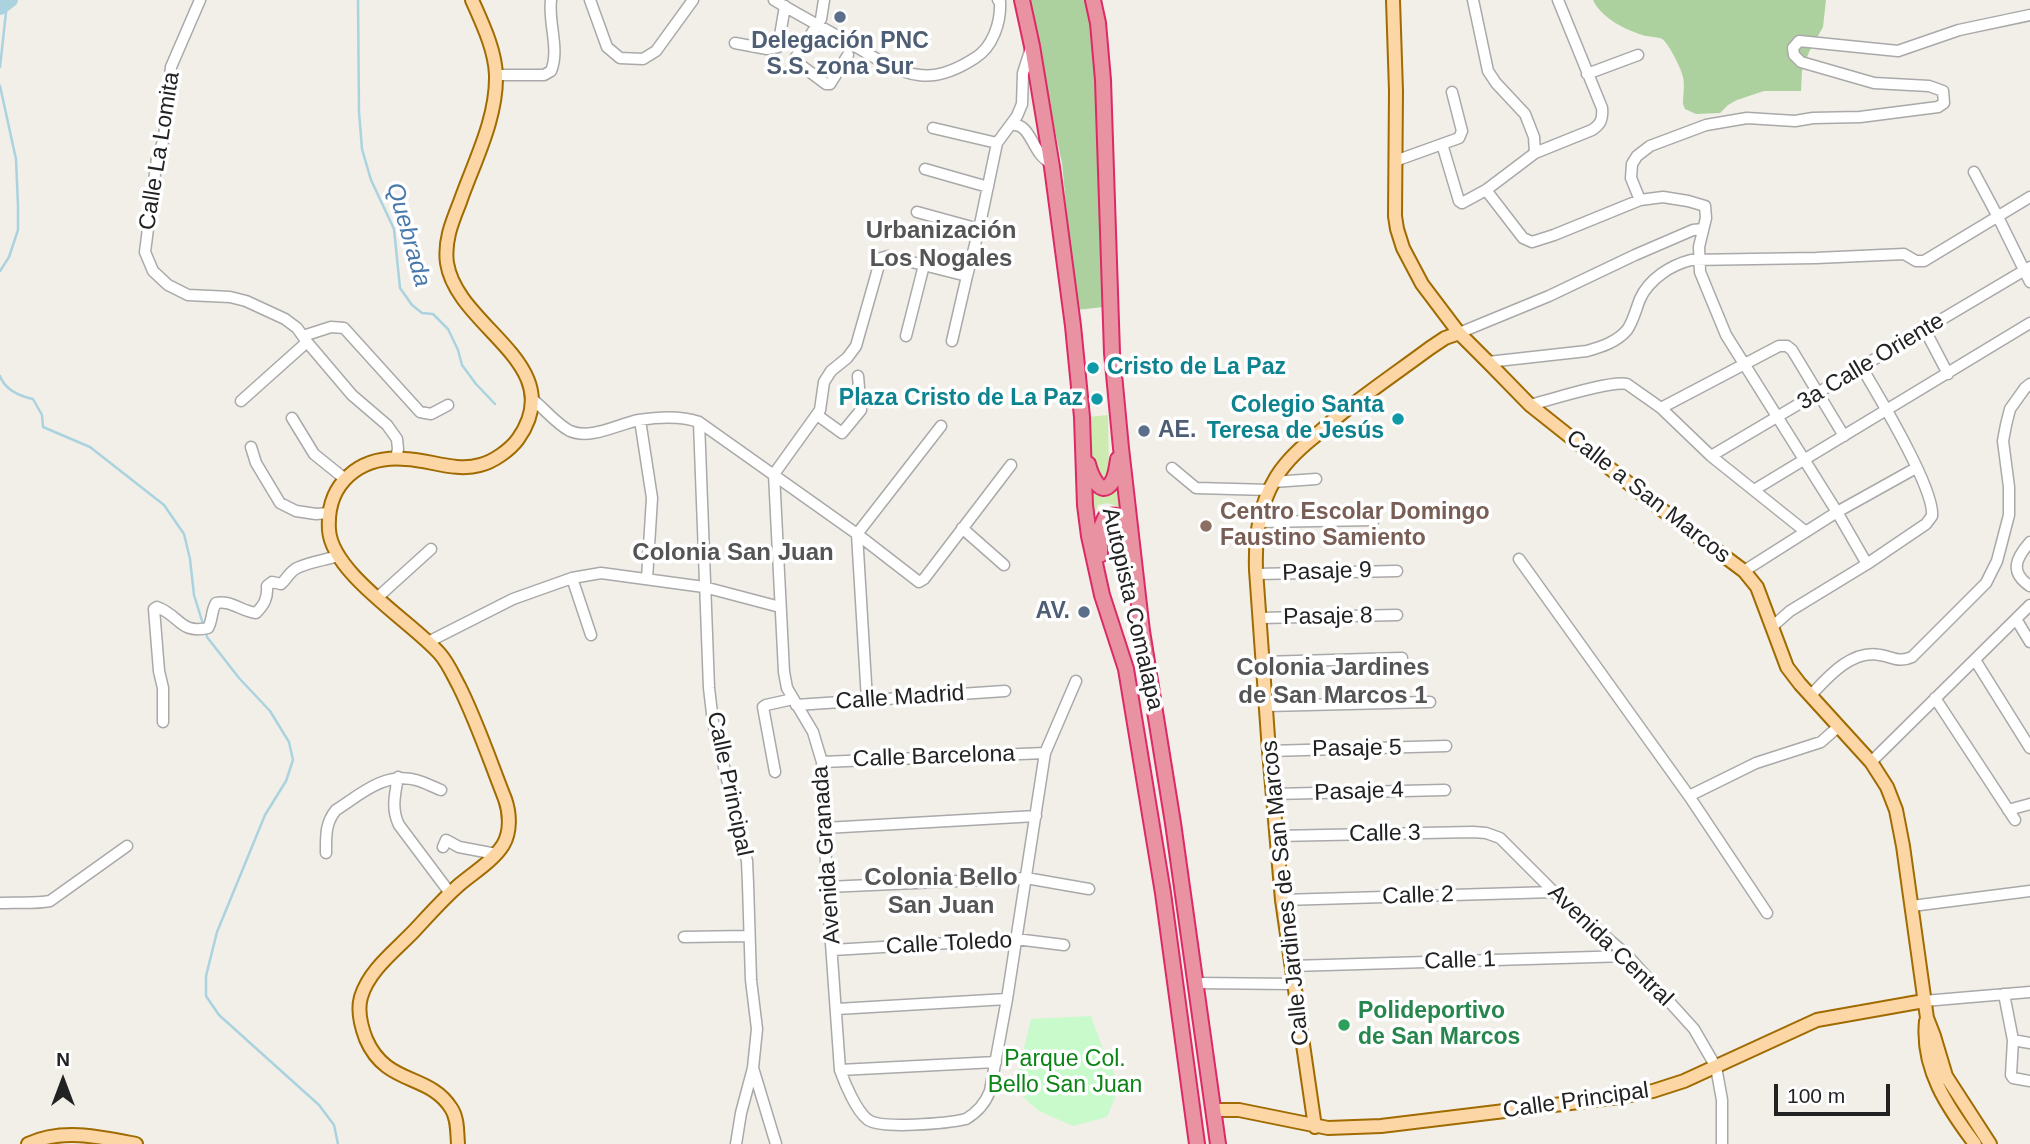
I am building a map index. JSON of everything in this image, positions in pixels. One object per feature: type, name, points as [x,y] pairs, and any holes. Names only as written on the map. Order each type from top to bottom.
[{"type":"highway","name":"Autopista Comalapa","points":[[1022,0],[1051,163],[1073,326],[1089,536],[1102,595],[1126,669],[1162,887],[1197,1144]]},
{"type":"highway","name":"Autopista Comalapa","points":[[1093,0],[1098,23],[1103,80],[1112,354],[1121,447],[1142,631],[1173,823],[1218,1144]]},
{"type":"highway","points":[[1083,442],[1091,476],[1100,486],[1106,486],[1113,481],[1121,447]]},
{"type":"highway","points":[[1102,595],[1099,537],[1105,517],[1114,515],[1123,521],[1134,563]]},
{"type":"main road","points":[[457,1144],[455,1117],[451,1107],[438,1094],[396,1074],[373,1053],[361,1027],[360,1000],[366,983],[384,961],[450,893],[496,855],[504,844],[509,827],[509,813],[468,704],[443,657],[358,580],[338,556],[329,533],[330,513],[338,489],[345,479],[362,466],[396,458],[456,467],[481,465],[503,453],[517,441],[528,421],[532,399],[521,364],[464,302],[448,270],[446,256],[449,229],[487,129],[494,101],[496,75],[488,37],[472,0]]},
{"type":"main road","name":"Calle a San Marcos","points":[[1393,0],[1396,91],[1395,216],[1400,238],[1422,284],[1459,333],[1530,405],[1744,571],[1756,587],[1787,667],[1871,762],[1887,787],[1896,810],[1927,1018]]},
{"type":"main road","name":"Calle Jardines de San Marcos","points":[[1315,1127],[1282,900],[1276,836],[1256,574],[1255,548],[1259,522],[1271,486],[1283,468],[1304,446],[1335,418],[1438,343],[1459,333]]},
{"type":"main road","name":"Calle Principal","points":[[1214,1110],[1239,1111],[1328,1128],[1381,1126],[1620,1097],[1684,1082],[1817,1020],[1924,1001]]},
{"type":"main road","points":[[1927,1018],[1924,1038],[1934,1081],[1975,1144]]},
{"type":"main road","points":[[1927,1018],[1945,1076],[1990,1143]]},
{"type":"main road","points":[[1934,1081],[1942,1084],[1982,1140],[1990,1143]]},
{"type":"main road","points":[[28,1144],[40,1139],[67,1135],[95,1136],[136,1144]]},
{"type":"street","name":"Calle La Lomita","points":[[200,0],[172,67],[164,139],[157,158],[145,252],[153,271],[168,285],[187,295],[230,297],[246,301],[298,328],[352,395],[387,425],[397,439],[396,458]]},
{"type":"street","points":[[496,75],[544,75],[551,71],[555,60],[551,0]]},
{"type":"street","points":[[590,0],[607,47],[620,58],[643,59],[656,51],[693,0]]},
{"type":"street","points":[[774,0],[898,68],[918,75],[950,72],[979,55],[991,41],[998,26],[1001,15],[999,1]]},
{"type":"street","points":[[824,0],[821,19],[794,60],[826,84],[830,84],[848,55]]},
{"type":"street","points":[[1473,0],[1488,71],[1525,114],[1534,137],[1535,153]]},
{"type":"street","points":[[1442,144],[1460,201],[1468,201],[1535,153],[1592,130],[1598,125],[1603,117],[1602,108],[1558,0]]},
{"type":"street","points":[[735,43],[767,49],[778,47],[785,6]]},
{"type":"street","points":[[1640,200],[1631,178],[1632,164],[1637,156],[1650,146],[1706,125],[1747,118],[1794,121],[1860,117],[1938,107],[1944,103],[1943,91],[1929,86],[1874,83],[1801,62],[1794,55],[1793,48],[1799,41],[1898,51],[1959,30],[2030,15]]},
{"type":"street","points":[[952,341],[997,143],[1017,116],[1022,104],[1023,73],[1032,46]]},
{"type":"street","points":[[1587,74],[1638,55]]},
{"type":"street","points":[[1395,160],[1459,138],[1461,135],[1452,92]]},
{"type":"street","points":[[1011,125],[1024,127],[1043,158],[1051,163]]},
{"type":"street","points":[[933,128],[997,143]]},
{"type":"street","points":[[925,169],[988,187]]},
{"type":"street","points":[[1974,172],[2027,269],[2030,282]]},
{"type":"street","points":[[1486,190],[1523,238],[1532,242],[1640,200],[1663,197],[1705,206],[1706,218],[1699,247],[1700,272],[1726,335],[1867,564]]},
{"type":"street","points":[[1488,362],[1587,351],[1604,346],[1627,330],[1648,286],[1672,267],[1691,260],[1905,254],[1924,261],[2030,197]]},
{"type":"street","points":[[917,212],[979,229]]},
{"type":"street","points":[[1459,333],[1549,296],[1681,234],[1703,229]]},
{"type":"street","points":[[774,474],[820,410],[824,382],[831,371],[853,352],[856,346],[881,258],[888,256],[967,276]]},
{"type":"street","points":[[906,336],[924,265]]},
{"type":"street","name":"3a Calle Oriente","points":[[1711,456],[2027,269]]},
{"type":"street","points":[[1754,490],[2030,323]]},
{"type":"street","points":[[241,401],[305,339],[331,327],[344,328],[421,412],[431,414],[448,405]]},
{"type":"street","points":[[1925,330],[1948,374]]},
{"type":"street","points":[[1661,408],[1779,346],[1787,346],[1844,436]]},
{"type":"street","points":[[1773,626],[1790,611],[1926,524],[1932,516],[1932,504],[1916,468],[1862,368]]},
{"type":"street","points":[[816,417],[842,433],[862,410],[858,376]]},
{"type":"street","points":[[1530,405],[1621,382],[1637,389],[1711,456],[1806,532]]},
{"type":"street","points":[[1811,695],[1837,670],[1863,656],[1881,655],[1898,661],[1912,657],[1986,583],[1997,561],[2009,515],[2009,487],[2003,441],[2006,425],[2010,409],[2030,384]]},
{"type":"street","points":[[532,399],[564,428],[583,434],[640,420],[671,418],[699,422],[920,582],[1011,466]]},
{"type":"street","points":[[292,418],[314,454],[345,479]]},
{"type":"street","points":[[640,420],[652,498],[647,579]]},
{"type":"street","name":"Calle Principal","points":[[699,422],[705,524],[707,657],[713,722],[747,861],[751,980],[757,1029],[753,1068],[736,1144]]},
{"type":"street","points":[[867,700],[857,534],[940,426]]},
{"type":"street","points":[[251,447],[256,463],[280,503],[296,511],[330,513]]},
{"type":"street","points":[[1172,468],[1196,488],[1271,486],[1316,479]]},
{"type":"street","points":[[1744,571],[1837,512],[1916,468]]},
{"type":"street","name":"Avenida Granada","points":[[774,474],[784,672],[787,688],[813,732],[822,762],[827,887],[840,1070],[844,1082],[860,1111],[874,1123],[892,1125],[958,1121],[966,1119],[980,1108],[990,1091],[996,1062]]},
{"type":"street","points":[[1259,522],[1374,520]]},
{"type":"street","points":[[962,528],[1004,565]]},
{"type":"street","points":[[2030,542],[2017,559],[2018,573],[2030,586]]},
{"type":"street","points":[[377,597],[431,549]]},
{"type":"street","points":[[163,722],[163,688],[154,609],[157,607],[166,610],[188,629],[208,628],[216,603],[226,601],[256,613],[267,595],[267,586],[272,582],[281,584],[298,568],[338,556]]},
{"type":"street","points":[[1520,559],[1689,796],[1767,913]]},
{"type":"street","name":"Pasaje 9","points":[[1256,574],[1397,570]]},
{"type":"street","points":[[428,642],[513,599],[572,578],[601,573],[704,587],[780,607]]},
{"type":"street","points":[[572,578],[591,635]]},
{"type":"street","points":[[1871,762],[2030,605]]},
{"type":"street","name":"Pasaje 8","points":[[1260,618],[1397,615]]},
{"type":"street","points":[[2016,618],[2030,642]]},
{"type":"street","points":[[1263,662],[1402,658]]},
{"type":"street","points":[[1975,660],[2030,748]]},
{"type":"street","points":[[840,1070],[996,1062],[1045,753],[1076,681]]},
{"type":"street","name":"Calle Madrid","points":[[775,772],[763,707],[766,705],[1005,691]]},
{"type":"street","points":[[1935,698],[2015,820]]},
{"type":"street","points":[[1266,706],[1430,702]]},
{"type":"street","points":[[1689,796],[1756,763],[1821,742],[1838,727]]},
{"type":"street","name":"Pasaje 5","points":[[1269,751],[1446,747]]},
{"type":"street","name":"Calle Barcelona","points":[[822,762],[1045,753]]},
{"type":"street","points":[[326,853],[326,831],[336,810],[386,779],[398,777],[417,780],[441,790]]},
{"type":"street","points":[[398,777],[394,804],[399,825],[450,893]]},
{"type":"street","name":"Pasaje 4","points":[[1273,794],[1445,790]]},
{"type":"street","points":[[2008,810],[2030,804]]},
{"type":"street","points":[[825,828],[1036,816]]},
{"type":"street","name":"Calle 3","points":[[1276,836],[1473,832],[1494,834]]},
{"type":"street","name":"Avenida Central","points":[[1494,834],[1628,956],[1693,1029],[1716,1067]]},
{"type":"street","points":[[443,847],[446,839],[459,847],[496,855]]},
{"type":"street","points":[[0,903],[37,904],[50,901],[127,846]]},
{"type":"street","points":[[827,887],[1026,878],[1089,889]]},
{"type":"street","name":"Calle 2","points":[[1282,900],[1554,891]]},
{"type":"street","points":[[1912,906],[2030,891]]},
{"type":"street","points":[[684,937],[749,936]]},
{"type":"street","name":"Calle Toledo","points":[[833,950],[1016,939],[1064,945]]},
{"type":"street","name":"Calle 1","points":[[1292,966],[1628,956]]},
{"type":"street","points":[[1195,983],[1294,984]]},
{"type":"street","points":[[1924,1001],[2030,992]]},
{"type":"street","points":[[2004,994],[2013,1040],[2011,1075],[2013,1078],[2030,1081]]},
{"type":"street","points":[[836,1009],[1007,999]]},
{"type":"street","points":[[2013,1040],[2030,1043]]},
{"type":"street","points":[[1716,1067],[1723,1144]]},
{"type":"street","points":[[753,1068],[776,1144]]},
{"type":"green space","points":[[1027,0],[1085,0],[1092,32],[1103,216],[1104,307],[1076,310],[1062,163]]},
{"type":"green space","points":[[1593,0],[1826,0],[1823,27],[1802,71],[1801,91],[1764,91],[1737,100],[1720,113],[1696,114],[1685,109],[1682,73],[1665,41],[1639,34],[1615,23],[1602,13]]},
{"type":"green space","points":[[1108,415],[1109,470],[1105,478],[1098,479],[1091,460],[1088,417]]},
{"type":"green space","points":[[1119,479],[1121,510],[1110,504],[1098,505],[1093,533],[1086,482],[1096,494],[1105,496],[1114,492]]},
{"type":"green space","name":"Parque Col. Bello San Juan","points":[[1091,1016],[1120,1085],[1107,1117],[1073,1126],[1039,1111],[1014,1089],[1031,1019]]},
{"type":"waterway","points":[[0,8],[11,0]]},
{"type":"waterway","name":"Quebrada","points":[[358,0],[362,149],[371,180],[394,229],[400,288],[412,305],[422,313],[433,314],[448,329],[462,365],[495,404]]},
{"type":"waterway","points":[[0,67],[7,3]]},
{"type":"waterway","points":[[0,86],[16,159],[18,206],[18,230],[9,257],[0,271]]},
{"type":"waterway","points":[[0,376],[13,392],[33,399],[42,415],[43,427],[90,447],[164,505],[184,534],[194,595],[207,637],[239,678],[270,711],[289,742],[293,760],[286,781],[265,815],[217,932],[206,976],[206,996],[219,1015],[319,1105],[334,1125],[338,1144]]},
{"type":"place","name":"Delegación PNC S.S. zona Sur","points":[[840,17]]},
{"type":"place","name":"Cristo de La Paz","points":[[1093,368]]},
{"type":"place","name":"Plaza Cristo de La Paz","points":[[1097,399]]},
{"type":"place","name":"Colegio Santa Teresa de Jesús","points":[[1398,419]]},
{"type":"place","name":"AE.","points":[[1144,431]]},
{"type":"place","name":"Centro Escolar Domingo Faustino Samiento","points":[[1206,526]]},
{"type":"place","name":"AV.","points":[[1084,612]]},
{"type":"place","name":"Polideportivo de San Marcos","points":[[1344,1025]]},
{"type":"district","name":"Urbanización Los Nogales","points":[[941,245]]},
{"type":"district","name":"Colonia San Juan","points":[[733,553]]},
{"type":"district","name":"Colonia Jardines de San Marcos 1","points":[[1333,682]]},
{"type":"district","name":"Colonia Bello San Juan","points":[[941,892]]}]
